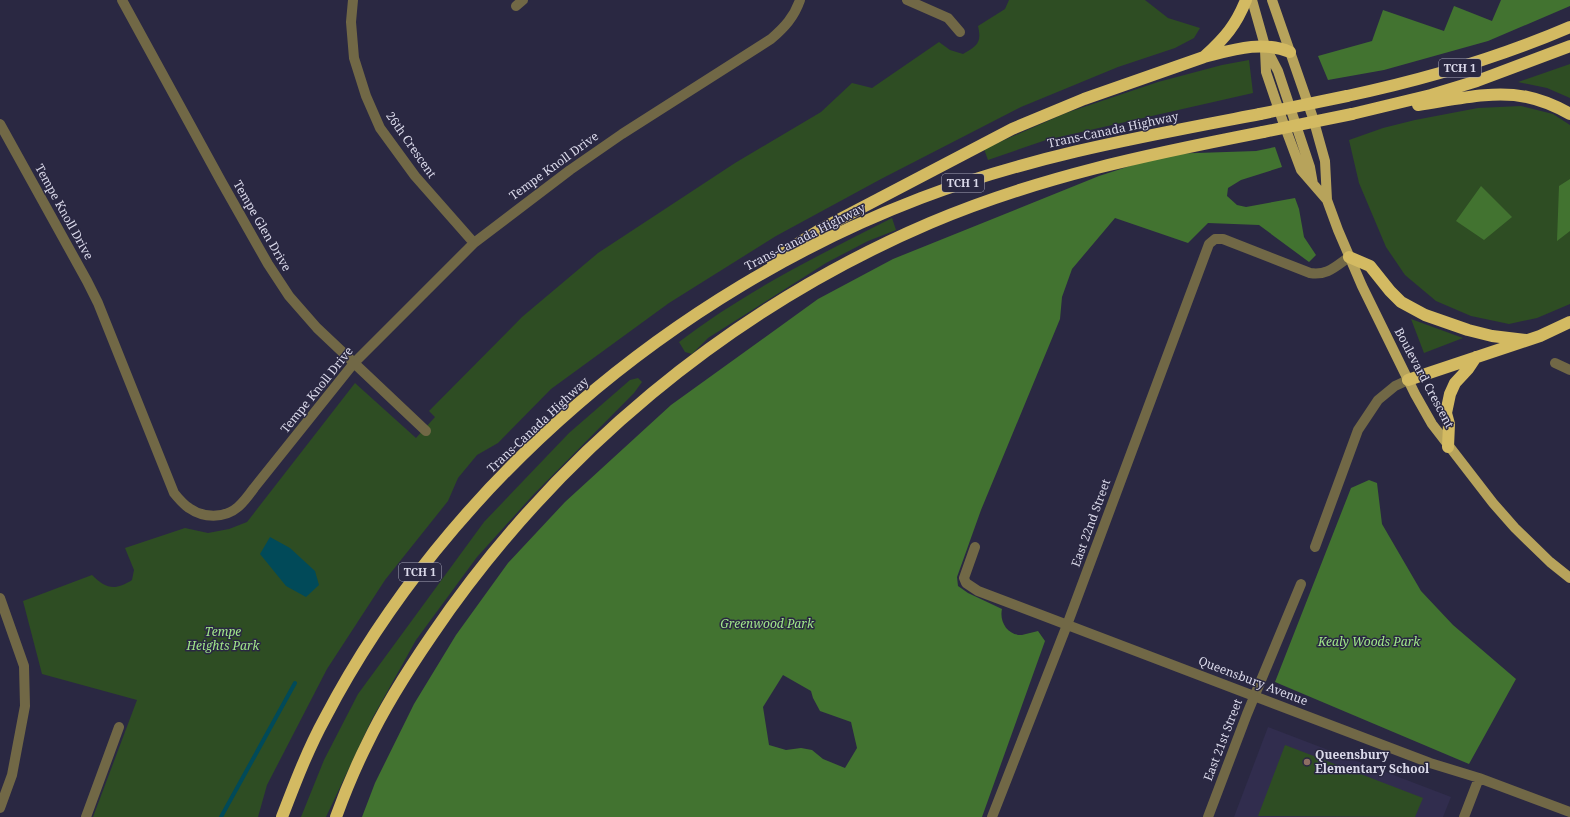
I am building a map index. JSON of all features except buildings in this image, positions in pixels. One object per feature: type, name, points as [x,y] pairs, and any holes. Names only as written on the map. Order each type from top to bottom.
[{"type":"highway","points":[[1204,57],[1227,35],[1235,24],[1246,0]]},
{"type":"highway","name":"Trans-Canada Highway","points":[[282,817],[302,766],[348,675],[382,623],[440,546],[474,505],[546,433],[618,371],[690,319],[746,283],[825,240],[921,198],[978,178],[1070,152],[1347,96],[1426,78],[1472,64],[1570,27]]},
{"type":"highway","points":[[690,319],[759,269],[821,229],[1012,129],[1084,98],[1204,57],[1249,46],[1280,47],[1290,52]]},
{"type":"highway","name":"TCH 1","points":[[336,817],[367,743],[391,699],[447,613],[476,575],[538,500],[585,453],[640,403],[711,347],[758,315],[883,244],[981,203],[1026,188],[1124,160],[1352,114],[1431,95],[1477,81],[1570,46]]},
{"type":"highway","points":[[1352,114],[1503,95],[1526,97],[1542,101],[1570,114]]},
{"type":"highway","points":[[1349,257],[1370,266],[1401,302],[1425,315],[1492,336],[1526,340]]},
{"type":"highway","points":[[1408,380],[1526,340],[1570,322]]},
{"type":"highway","points":[[1448,447],[1449,424],[1446,413],[1449,398],[1455,383],[1468,369],[1476,357]]},
{"type":"main road","points":[[1252,0],[1265,46],[1278,71],[1310,166],[1313,184]]},
{"type":"main road","name":"Boulevard Crescent","points":[[1272,0],[1313,118],[1325,162],[1327,200],[1349,257],[1408,380],[1432,424],[1448,447],[1493,503],[1515,528],[1570,578]]},
{"type":"main road","name":"Boulevard Crescent","points":[[1265,46],[1266,72],[1301,170],[1327,200]]},
{"type":"street","name":"Tempe Glen Drive","points":[[122,0],[221,181],[289,296],[302,313],[426,431]]},
{"type":"street","name":"26th Crescent","points":[[353,0],[351,22],[354,58],[366,96],[380,128],[415,176],[474,243]]},
{"type":"street","name":"Tempe Knoll Drive","points":[[0,124],[87,281],[112,338],[174,493],[190,508],[208,516],[218,516],[237,508],[354,363],[474,243],[519,207],[576,165],[771,39],[792,18],[800,0]]},
{"type":"street","points":[[907,0],[948,18],[960,32]]},
{"type":"street","name":"East 22nd Street","points":[[992,817],[1067,625],[1209,244],[1215,239],[1223,239],[1310,273],[1318,274],[1330,270],[1349,257]]},
{"type":"street","points":[[1554,362],[1570,370]]},
{"type":"street","points":[[1315,547],[1358,430],[1378,400],[1395,386],[1408,380]]},
{"type":"street","name":"Queensbury Avenue","points":[[975,547],[964,578],[966,583],[978,590],[1430,763],[1479,778],[1570,812]]},
{"type":"street","name":"East 21st Street","points":[[1208,817],[1254,696],[1301,584]]},
{"type":"street","points":[[0,598],[24,666],[25,706],[12,775],[0,808]]},
{"type":"street","points":[[86,817],[119,727]]},
{"type":"street","points":[[1464,817],[1479,778]]},
{"type":"shaded area","name":"Queensbury Elementary School","points":[[1268,727],[1451,797],[1443,817],[1234,817]]},
{"type":"green space","name":"Tempe Heights Park","points":[[1009,0],[1145,0],[1168,18],[1200,28],[1194,38],[1175,48],[1118,67],[1021,107],[881,179],[776,236],[669,303],[551,389],[498,443],[477,455],[458,478],[448,501],[385,580],[327,669],[267,785],[258,817],[93,817],[137,700],[42,674],[23,601],[92,575],[106,586],[121,586],[132,580],[134,570],[125,548],[185,528],[208,533],[229,529],[247,522],[355,383],[416,438],[435,417],[429,411],[522,317],[598,253],[735,163],[821,112],[852,83],[872,88],[939,42],[950,50],[963,54],[968,51],[975,46],[979,40],[978,26],[1005,9]]},
{"type":"green space","points":[[1501,0],[1570,0],[1570,6],[1488,41],[1384,70],[1328,80],[1318,56],[1372,41],[1383,10],[1444,31],[1454,6],[1492,21]]},
{"type":"green space","points":[[1249,60],[1253,93],[1046,140],[988,160],[984,149],[1066,113],[1158,82],[1222,65]]},
{"type":"green space","points":[[1570,64],[1570,98],[1547,88],[1518,82]]},
{"type":"green space","points":[[1521,106],[1553,114],[1570,125],[1570,304],[1537,318],[1509,324],[1471,316],[1436,301],[1405,275],[1386,247],[1359,183],[1349,140],[1383,128],[1415,120],[1478,108]]},
{"type":"green space","name":"Greenwood Park","points":[[1275,147],[1282,167],[1241,180],[1228,188],[1227,196],[1237,205],[1246,207],[1295,198],[1299,209],[1304,237],[1316,255],[1309,262],[1259,225],[1208,223],[1188,243],[1115,218],[1072,269],[1062,297],[1060,319],[981,510],[957,577],[958,586],[968,593],[1002,609],[1001,614],[1003,623],[1009,631],[1017,635],[1022,635],[1038,631],[1045,641],[982,817],[362,817],[375,783],[414,704],[456,635],[508,563],[565,502],[671,405],[818,299],[893,259],[1099,176],[1167,154],[1256,151]],"holes":[[[783,675],[811,691],[820,711],[851,722],[857,748],[845,768],[823,759],[812,750],[801,748],[786,750],[769,745],[763,707]]]},
{"type":"green space","points":[[1570,179],[1570,231],[1557,241],[1559,186]]},
{"type":"green space","points":[[1481,186],[1512,217],[1484,240],[1456,221]]},
{"type":"green space","points":[[892,218],[896,230],[868,241],[826,263],[708,338],[692,354],[685,352],[679,342],[729,307],[782,275]]},
{"type":"green space","points":[[1411,319],[1463,338],[1424,353]]},
{"type":"green space","points":[[638,378],[642,382],[634,393],[533,495],[477,557],[416,640],[372,719],[326,817],[301,817],[324,760],[358,694],[484,522],[569,433],[630,380]]},
{"type":"green space","name":"Kealy Woods Park","points":[[1369,480],[1377,483],[1382,524],[1421,591],[1453,625],[1516,679],[1469,764],[1275,682],[1351,488]]},
{"type":"green space","name":"Queensbury Elementary School","points":[[1285,745],[1423,798],[1415,817],[1258,816]]},
{"type":"water","points":[[270,537],[290,548],[315,571],[319,585],[306,597],[286,586],[260,554]]},
{"type":"waterway","points":[[221,817],[295,683]]},
{"type":"place","name":"Queensbury Elementary School","points":[[1307,762]]}]
